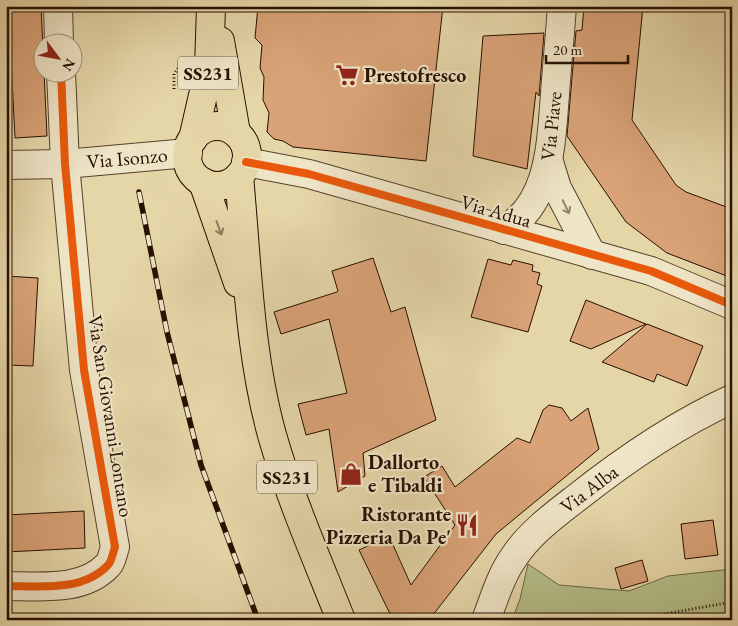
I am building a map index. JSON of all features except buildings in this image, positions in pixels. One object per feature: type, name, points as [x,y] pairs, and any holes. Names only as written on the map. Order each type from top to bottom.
[{"type":"main road","name":"SS231","points":[[213,6],[236,133],[246,149],[243,169],[252,328],[272,434],[294,498],[341,620]]},
{"type":"main road","name":"SS231","points":[[213,6],[209,69],[190,146],[190,168],[203,182],[252,328]]},
{"type":"main road","points":[[190,146],[208,127],[228,128],[236,133]]},
{"type":"main road","points":[[203,182],[222,186],[243,169]]},
{"type":"street","points":[[58,6],[59,32]]},
{"type":"street","name":"Via Piave","points":[[504,230],[514,224],[525,213],[539,190],[549,162],[562,6]]},
{"type":"street","name":"Via San Giovanni Lontano","points":[[6,586],[73,585],[92,577],[110,565],[115,547],[84,370],[65,164],[61,82]]},
{"type":"street","name":"Via Isonzo","points":[[6,165],[65,164],[190,146]]},
{"type":"street","points":[[549,162],[557,188],[592,255]]},
{"type":"street","name":"Via Adua","points":[[243,169],[309,174],[651,271],[732,305]]},
{"type":"street","name":"Via Alba","points":[[486,620],[514,557],[555,514],[606,474],[675,428],[732,398]]},
{"type":"path","points":[[648,620],[664,614],[732,602]]},
{"type":"green space","points":[[528,564],[559,585],[629,591],[668,576],[732,569],[732,620],[512,620],[520,599]]},
{"type":"railway","points":[[139,192],[167,332],[201,465],[258,620]]},
{"type":"cycle path","points":[[6,586],[60,586],[86,580],[98,574],[108,565],[115,547],[84,370],[65,164],[61,82]]},
{"type":"cycle path","points":[[246,162],[309,174],[651,271],[732,305]]},
{"type":"place","name":"Prestofresco","points":[[347,75]]},
{"type":"place","name":"Dallorto e Tibaldi","points":[[351,474]]},
{"type":"place","name":"Ristorante Pizzeria Da Pe'","points":[[467,525]]}]
